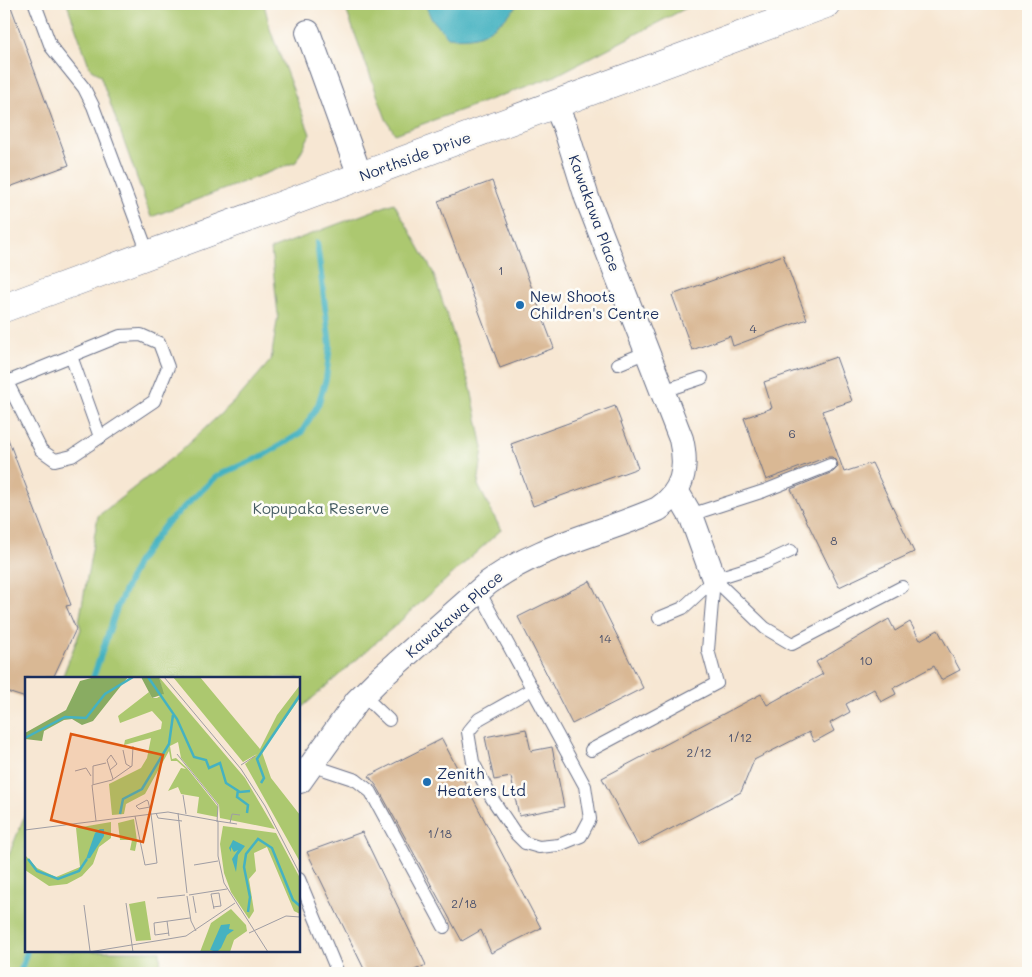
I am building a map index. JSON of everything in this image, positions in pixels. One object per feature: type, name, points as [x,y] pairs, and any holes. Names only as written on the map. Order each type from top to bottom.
[{"type":"street","name":"Northside Drive","points":[[4,308],[148,253],[826,4]]},
{"type":"street","points":[[308,32],[360,176]]},
{"type":"street","name":"Kawakawa Place","points":[[303,779],[340,724],[377,681],[506,569],[530,556],[658,510],[669,502],[682,478],[685,464],[681,439],[587,198],[565,127],[555,104]]},
{"type":"street","points":[[676,492],[690,515],[714,579]]},
{"type":"lane","points":[[35,4],[51,46],[84,88],[93,106],[148,253]]},
{"type":"lane","points":[[141,335],[159,343],[168,367],[154,400],[72,456],[55,460],[41,450],[6,379],[71,356],[120,336],[141,335]]},
{"type":"lane","points":[[618,364],[647,352]]},
{"type":"lane","points":[[71,356],[100,437]]},
{"type":"lane","points":[[663,391],[702,378]]},
{"type":"lane","points":[[690,515],[764,491],[830,466]]},
{"type":"lane","points":[[659,618],[683,608],[714,579],[765,563],[791,551]]},
{"type":"lane","points":[[714,579],[765,628],[792,644],[902,586]]},
{"type":"lane","points":[[591,750],[717,682],[708,650],[714,579]]},
{"type":"lane","points":[[479,591],[585,786],[590,819],[581,836],[559,845],[539,847],[524,844],[491,798],[473,762],[468,732],[479,719],[532,689]]},
{"type":"lane","points":[[363,696],[389,720]]},
{"type":"lane","points":[[303,779],[356,780],[371,792],[444,927]]},
{"type":"lane","points":[[300,881],[338,973]]},
{"type":"green space","points":[[67,4],[264,4],[271,32],[310,134],[296,162],[151,217],[100,75],[90,68]]},
{"type":"green space","points":[[344,4],[694,4],[555,76],[395,134],[386,119]]},
{"type":"green space","name":"Kopupaka Reserve","points":[[394,203],[433,272],[471,389],[483,448],[478,485],[501,530],[300,709],[300,677],[62,677],[81,629],[79,622],[98,516],[178,453],[240,396],[271,360],[278,315],[271,249]]},
{"type":"green space","points":[[25,814],[25,952],[160,952],[161,973],[4,973],[4,867]]},
{"type":"water","points":[[425,4],[518,4],[504,19],[484,33],[472,37],[448,37],[431,18]]},
{"type":"building","points":[[4,4],[10,4],[69,165],[4,189]]},
{"type":"building","points":[[492,181],[554,348],[500,368],[438,201]]},
{"type":"building","points":[[783,255],[807,319],[733,346],[730,336],[692,350],[672,295]]},
{"type":"building","points":[[836,357],[852,401],[822,411],[844,472],[872,463],[914,552],[839,587],[791,489],[833,472],[838,467],[837,462],[832,457],[827,457],[766,480],[744,418],[772,408],[764,382]]},
{"type":"building","points":[[615,406],[638,468],[533,506],[511,444]]},
{"type":"building","points":[[5,431],[71,605],[66,606],[76,629],[53,677],[25,677],[25,698],[4,691]]},
{"type":"building","points":[[590,581],[643,688],[572,724],[518,617]]},
{"type":"building","points":[[889,619],[895,631],[910,622],[920,640],[938,630],[960,670],[941,680],[934,666],[893,688],[896,694],[881,702],[874,689],[846,704],[850,712],[830,723],[834,731],[814,742],[809,732],[754,760],[741,792],[638,846],[602,778],[761,694],[767,705],[823,674],[816,662]]},
{"type":"building","points":[[526,729],[531,751],[552,747],[564,807],[519,816],[511,777],[494,780],[485,737]]},
{"type":"building","points":[[442,739],[541,928],[491,953],[481,930],[462,941],[378,788],[369,776]]},
{"type":"building","points":[[362,832],[426,965],[408,973],[366,973],[307,852]]},
{"type":"waterway","points":[[93,677],[117,608],[137,563],[165,525],[217,476],[264,455],[301,433],[318,405],[326,379],[330,345],[317,243]]},
{"type":"waterway","points":[[20,973],[27,952]]},
{"type":"place","name":"New Shoots Children's Centre","points":[[520,305]]},
{"type":"place","name":"Zenith Heaters Ltd","points":[[427,782]]}]
